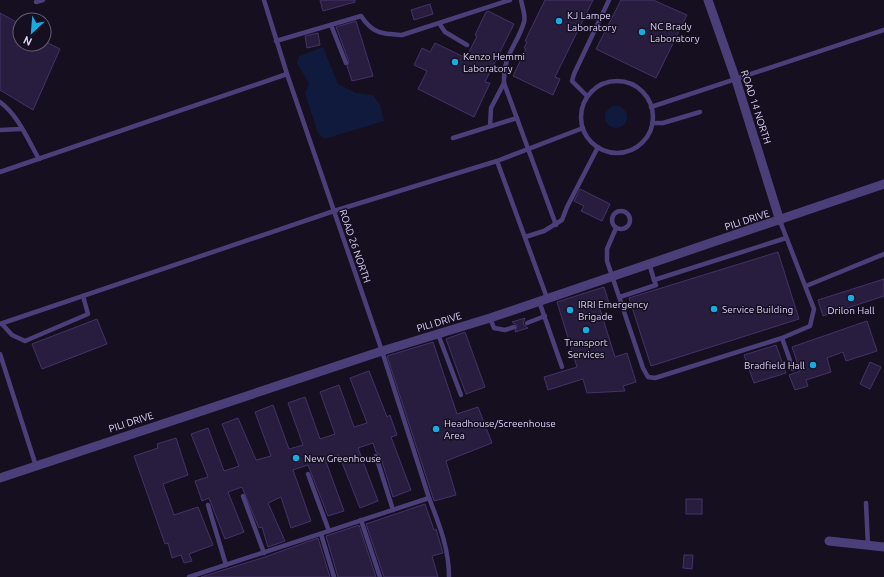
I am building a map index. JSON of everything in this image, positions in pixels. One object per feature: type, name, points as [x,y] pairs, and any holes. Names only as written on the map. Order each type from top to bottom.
[{"type":"street","name":"ROAD 14 NORTH","points":[[708,0],[736,80],[780,221]]},
{"type":"street","name":"PILI DRIVE","points":[[0,478],[382,351],[490,318],[649,263],[780,221],[884,184]]},
{"type":"street","points":[[829,541],[884,547]]},
{"type":"lane","points":[[36,2],[43,0]]},
{"type":"lane","name":"ROAD 26 NORTH","points":[[264,0],[287,74],[382,351],[429,498],[445,540],[449,561],[449,577]]},
{"type":"lane","points":[[276,41],[361,16],[369,28],[384,34],[402,35],[510,0]]},
{"type":"lane","points":[[521,0],[525,20],[508,55],[504,69],[504,83],[556,225]]},
{"type":"lane","points":[[587,96],[572,82],[574,74],[608,0]]},
{"type":"lane","points":[[439,23],[445,32],[467,45]]},
{"type":"lane","points":[[331,25],[346,63]]},
{"type":"lane","points":[[651,107],[884,30]]},
{"type":"lane","points":[[0,172],[287,74]]},
{"type":"lane","points":[[617,81],[628,83],[639,88],[647,97],[651,107],[652,123],[645,138],[632,149],[620,152],[609,151],[598,147],[587,136],[583,128],[581,117],[582,106],[587,96],[595,88],[606,82],[617,81]]},
{"type":"lane","points":[[490,126],[491,108],[504,83]]},
{"type":"lane","points":[[0,102],[6,107],[39,158]]},
{"type":"lane","points":[[652,123],[663,123],[700,112]]},
{"type":"lane","points":[[453,138],[517,118]]},
{"type":"lane","points":[[83,296],[88,314],[26,341],[12,335],[1,324],[83,296],[334,211],[497,160],[583,128]]},
{"type":"lane","points":[[0,130],[21,129]]},
{"type":"lane","points":[[525,237],[556,225],[562,220],[567,207],[598,147]]},
{"type":"lane","points":[[497,160],[525,237],[543,300],[545,316],[562,367]]},
{"type":"lane","points":[[619,210],[625,211],[630,215],[630,224],[622,229],[616,228],[612,223],[613,214],[619,210]]},
{"type":"lane","points":[[616,228],[607,249],[607,261],[611,277],[620,297],[643,368],[648,377],[655,378],[782,338],[810,326],[814,309],[780,221]]},
{"type":"lane","points":[[654,280],[786,238]]},
{"type":"lane","points":[[806,286],[884,254]]},
{"type":"lane","points":[[620,297],[656,285],[649,263]]},
{"type":"lane","points":[[527,323],[545,316]]},
{"type":"lane","points":[[490,318],[494,328],[504,330],[514,327]]},
{"type":"lane","points":[[438,334],[461,395]]},
{"type":"lane","points":[[782,338],[793,368]]},
{"type":"lane","points":[[0,354],[36,466]]},
{"type":"lane","points":[[376,456],[393,510]]},
{"type":"lane","points":[[308,474],[328,531]]},
{"type":"lane","points":[[243,496],[264,552]]},
{"type":"lane","points":[[189,577],[429,498]]},
{"type":"lane","points":[[866,503],[868,546]]},
{"type":"lane","points":[[208,505],[226,565]]},
{"type":"lane","points":[[361,520],[380,577]]},
{"type":"lane","points":[[321,534],[334,577]]},
{"type":"water","points":[[323,47],[338,84],[356,93],[373,95],[380,105],[384,121],[324,139],[318,133],[305,93],[309,83],[297,63],[299,56]]},
{"type":"water","points":[[616,106],[624,109],[627,117],[624,125],[616,128],[608,125],[605,117],[608,109]]},
{"type":"building","points":[[320,0],[355,0],[355,2],[323,11]]},
{"type":"building","name":"KJ Lampe Laboratory","points":[[545,0],[593,0],[555,77],[560,79],[553,95],[513,76],[526,49],[524,48],[527,42],[525,41]]},
{"type":"building","name":"NC Brady Laboratory","points":[[621,0],[653,0],[687,15],[656,78],[596,49]]},
{"type":"building","points":[[430,4],[433,14],[414,20],[411,10]]},
{"type":"building","name":"Kenzo Hemmi Laboratory","points":[[488,11],[514,24],[485,82],[490,83],[474,117],[418,89],[427,71],[414,65],[422,48],[430,52],[435,43],[466,58],[477,36],[475,35],[486,12]]},
{"type":"building","points":[[0,13],[12,20],[12,52],[52,52],[52,45],[60,49],[33,110],[0,90]]},
{"type":"building","points":[[356,21],[373,76],[352,81],[347,66],[349,62],[336,27]]},
{"type":"building","points":[[318,33],[320,45],[307,48],[305,36]]},
{"type":"building","points":[[580,189],[610,204],[602,221],[581,211],[584,206],[574,201]]},
{"type":"building","name":"Service Building","points":[[778,252],[799,319],[651,366],[629,298]]},
{"type":"building","name":"Drilon Hall","points":[[884,279],[884,296],[823,316],[818,300]]},
{"type":"building","name":"Transport Services","points":[[604,287],[609,303],[599,306],[615,357],[627,353],[636,382],[623,386],[625,391],[587,393],[583,379],[548,390],[544,377],[577,367],[557,302]]},
{"type":"building","points":[[525,318],[523,324],[528,328],[515,332],[517,325],[512,322]]},
{"type":"building","points":[[97,319],[107,344],[42,369],[32,344]]},
{"type":"building","points":[[867,321],[877,351],[846,361],[843,352],[827,358],[831,372],[806,380],[808,386],[795,390],[789,375],[800,371],[792,347]]},
{"type":"building","points":[[465,332],[485,387],[466,394],[446,339]]},
{"type":"building","name":"Headhouse/Screenhouse Area","points":[[433,342],[457,414],[478,407],[492,443],[446,461],[456,495],[434,501],[387,356]]},
{"type":"building","points":[[776,345],[786,373],[754,383],[744,355]]},
{"type":"building","points":[[870,362],[881,367],[870,389],[860,384]]},
{"type":"building","points":[[369,371],[387,417],[390,415],[397,435],[391,437],[411,490],[393,497],[380,455],[376,452],[373,443],[358,448],[378,501],[360,508],[339,455],[325,459],[344,511],[328,516],[308,465],[293,470],[311,521],[291,528],[281,497],[268,503],[285,541],[268,547],[262,527],[259,528],[242,487],[228,492],[244,532],[225,539],[209,498],[202,501],[195,481],[208,477],[191,434],[208,428],[224,471],[239,466],[222,424],[238,418],[256,460],[271,456],[255,412],[273,405],[289,449],[303,445],[288,403],[305,397],[320,439],[335,434],[320,392],[339,385],[354,427],[367,423],[350,378]]},
{"type":"building","points":[[176,438],[188,475],[163,484],[174,515],[198,507],[213,545],[189,554],[192,561],[184,563],[181,555],[172,558],[168,543],[165,544],[134,456],[158,448],[157,444]]},
{"type":"building","points":[[686,499],[702,499],[702,514],[686,514]]},
{"type":"building","points":[[425,504],[434,530],[436,529],[443,553],[432,556],[438,577],[384,577],[366,524]]},
{"type":"building","points":[[359,525],[376,577],[338,577],[326,536]]},
{"type":"building","points":[[318,538],[330,577],[201,577],[265,557]]},
{"type":"building","points":[[684,555],[693,555],[692,569],[683,568]]},
{"type":"place","name":"KJ Lampe Laboratory","points":[[559,21]]},
{"type":"place","name":"NC Brady Laboratory","points":[[642,32]]},
{"type":"place","name":"Kenzo Hemmi Laboratory","points":[[455,62]]},
{"type":"place","name":"Drilon Hall","points":[[851,298]]},
{"type":"place","name":"Service Building","points":[[714,309]]},
{"type":"place","name":"IRRI Emergency Brigade","points":[[570,310]]},
{"type":"place","name":"Transport Services","points":[[586,330]]},
{"type":"place","name":"Bradfield Hall","points":[[813,365]]},
{"type":"place","name":"Headhouse/Screenhouse Area","points":[[436,429]]},
{"type":"place","name":"New Greenhouse","points":[[296,458]]}]
